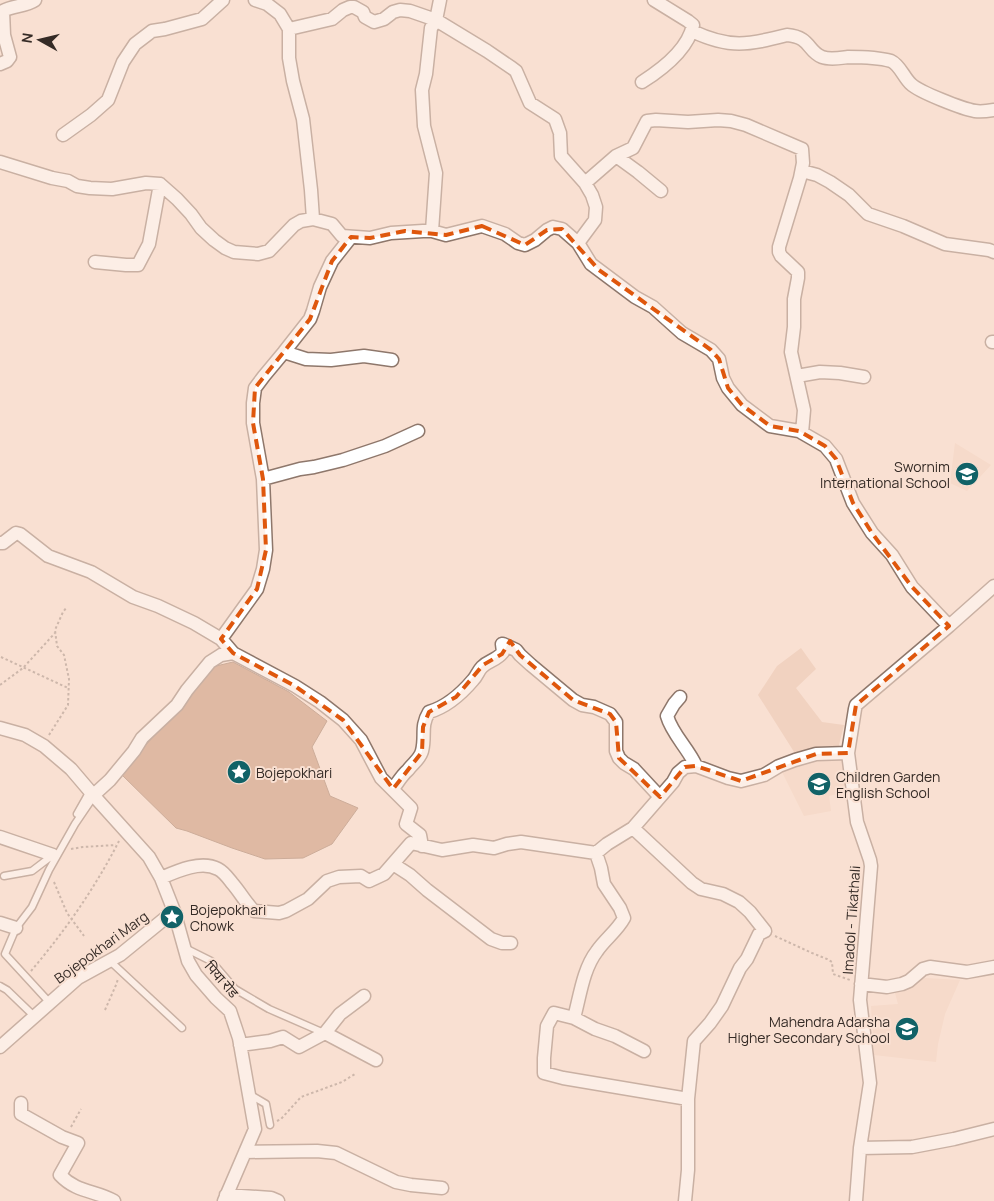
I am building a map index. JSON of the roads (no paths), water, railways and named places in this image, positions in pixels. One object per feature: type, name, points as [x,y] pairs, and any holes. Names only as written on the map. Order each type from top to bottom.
[{"type":"street","points":[[0,64],[10,57],[4,35],[3,11],[8,8],[30,4],[36,0]]},
{"type":"street","points":[[63,135],[91,116],[108,100],[122,62],[135,44],[152,31],[202,19],[223,0]]},
{"type":"street","points":[[255,0],[267,4],[280,14],[289,29],[289,58],[303,119],[313,220]]},
{"type":"street","points":[[432,231],[436,173],[424,126],[422,90],[426,74],[431,28],[436,20],[440,0]]},
{"type":"street","points":[[642,82],[671,61],[687,40],[693,25],[654,0]]},
{"type":"street","points":[[289,29],[332,18],[350,7],[363,12],[365,17],[374,22],[393,12],[400,10],[410,11],[436,20],[516,71],[530,103],[555,119],[560,133],[561,156],[585,183],[596,206],[595,220],[578,243]]},
{"type":"street","points":[[692,31],[704,37],[736,44],[747,44],[793,36],[806,42],[817,55],[826,59],[868,58],[890,61],[897,65],[909,83],[919,90],[969,109],[979,111],[994,110]]},
{"type":"street","points":[[585,183],[616,156],[633,148],[647,121],[731,121],[746,125],[802,149],[802,171],[779,247],[781,256],[798,272],[794,299],[794,327],[791,352],[804,410],[802,433]]},
{"type":"street","points":[[616,156],[661,191]]},
{"type":"street","points":[[0,162],[68,181],[77,186],[90,188],[112,189],[146,183],[160,184],[177,199],[201,228],[214,240],[224,248],[234,252],[258,254],[268,251],[294,224],[313,220],[332,224],[342,236],[370,238],[405,231],[432,231],[446,234],[482,226],[505,234],[524,245],[535,240],[547,230],[553,228],[562,229],[578,243],[591,264],[635,297],[653,307],[682,333],[711,350],[719,359],[728,388],[742,405],[770,426],[799,431],[825,446],[836,459],[853,502],[872,533],[892,556],[912,586],[949,626]]},
{"type":"street","points":[[802,171],[817,175],[830,182],[849,196],[868,214],[945,244],[994,252]]},
{"type":"street","points":[[95,262],[138,265],[149,244],[160,184]]},
{"type":"street","points":[[221,639],[257,589],[266,550],[263,479],[253,423],[253,403],[256,388],[310,319],[320,287],[332,261],[351,237]]},
{"type":"street","points":[[284,352],[306,359],[331,360],[364,356],[392,360]]},
{"type":"street","points":[[797,376],[820,372],[840,373],[864,378]]},
{"type":"street","points":[[263,479],[342,460],[385,446],[418,431]]},
{"type":"street","points":[[0,543],[3,543],[16,533],[20,534],[48,556],[91,572],[134,597],[194,623],[221,639],[233,653],[295,686],[320,702],[343,720],[360,740],[381,778],[411,808],[406,824],[420,835],[422,846]]},
{"type":"street","name":"Imadol - Tikathali","points":[[856,1201],[860,1148],[870,1083],[860,1000],[871,866],[856,822],[848,753],[856,705],[994,586]]},
{"type":"street","points":[[393,789],[422,752],[425,718],[430,712],[464,689],[483,666],[497,659],[504,652],[502,644],[504,644],[516,650],[573,700],[610,714],[616,722],[616,751],[619,758],[638,773],[660,797]]},
{"type":"street","points":[[92,794],[110,780],[142,738],[177,705],[210,662],[221,655],[233,653]]},
{"type":"street","points":[[680,697],[667,716],[669,725],[691,755],[696,766]]},
{"type":"street","name":"पिया रोड","points":[[0,728],[25,735],[44,746],[71,769],[150,856],[174,911],[188,961],[216,998],[230,1011],[240,1045],[255,1129],[225,1198]]},
{"type":"street","points":[[596,853],[606,844],[633,828],[685,767],[696,766],[728,778],[741,780],[764,775],[779,766],[816,754],[848,753]]},
{"type":"street","points":[[633,828],[692,883],[701,889],[723,894],[739,902],[750,912],[765,931],[759,934],[722,1006],[710,1024],[694,1041],[688,1099],[688,1170],[685,1201]]},
{"type":"street","points":[[0,837],[56,853]]},
{"type":"street","points":[[161,878],[197,865],[217,868],[234,884],[246,903],[254,911],[279,913],[308,899],[328,881],[339,876],[360,876],[369,881],[384,874],[411,844],[442,850],[473,845],[494,848],[521,842],[596,853]]},
{"type":"street","points":[[574,1018],[588,966],[597,951],[624,918],[620,908],[604,884],[596,853]]},
{"type":"street","points":[[394,864],[491,939],[502,943],[511,943]]},
{"type":"street","name":"Bojepokhari Marg","points":[[0,1047],[78,978],[120,955],[174,911]]},
{"type":"street","points":[[0,923],[16,928]]},
{"type":"street","points":[[861,984],[887,986],[902,984],[909,981],[923,968],[930,966],[967,972],[994,967]]},
{"type":"street","points":[[240,1045],[270,1042],[283,1037],[299,1047],[325,1033],[340,1014],[364,996]]},
{"type":"street","points":[[644,1051],[574,1018],[554,1012],[547,1026],[544,1073],[573,1080],[688,1099]]},
{"type":"street","points":[[325,1033],[376,1060]]},
{"type":"street","points":[[21,1103],[21,1114],[78,1143],[60,1175],[81,1190],[114,1201]]},
{"type":"street","points":[[860,1148],[912,1147],[994,1129]]},
{"type":"street","points":[[245,1152],[317,1151],[336,1153],[396,1182],[442,1188]]},
{"type":"street","points":[[225,1198],[271,1198],[278,1201]]},
{"type":"lane","points":[[51,1003],[5,954],[16,928],[32,907],[56,853],[92,794]]},
{"type":"lane","points":[[4,876],[32,871],[56,853]]},
{"type":"lane","points":[[184,948],[211,961],[235,989],[269,1008],[325,1033]]},
{"type":"lane","points":[[109,960],[182,1028]]},
{"type":"lane","points":[[0,986],[7,990],[35,1017]]},
{"type":"lane","points":[[248,1094],[266,1104],[270,1125]]},
{"type":"place","name":"Swornim International School","points":[[967,474]]},
{"type":"place","name":"Bojepokhari","points":[[239,772]]},
{"type":"place","name":"Children Garden English School","points":[[819,784]]},
{"type":"place","name":"Bojepokhari Chowk","points":[[172,917]]},
{"type":"place","name":"Mahendra Adarsha Higher Secondary School","points":[[907,1029]]}]
